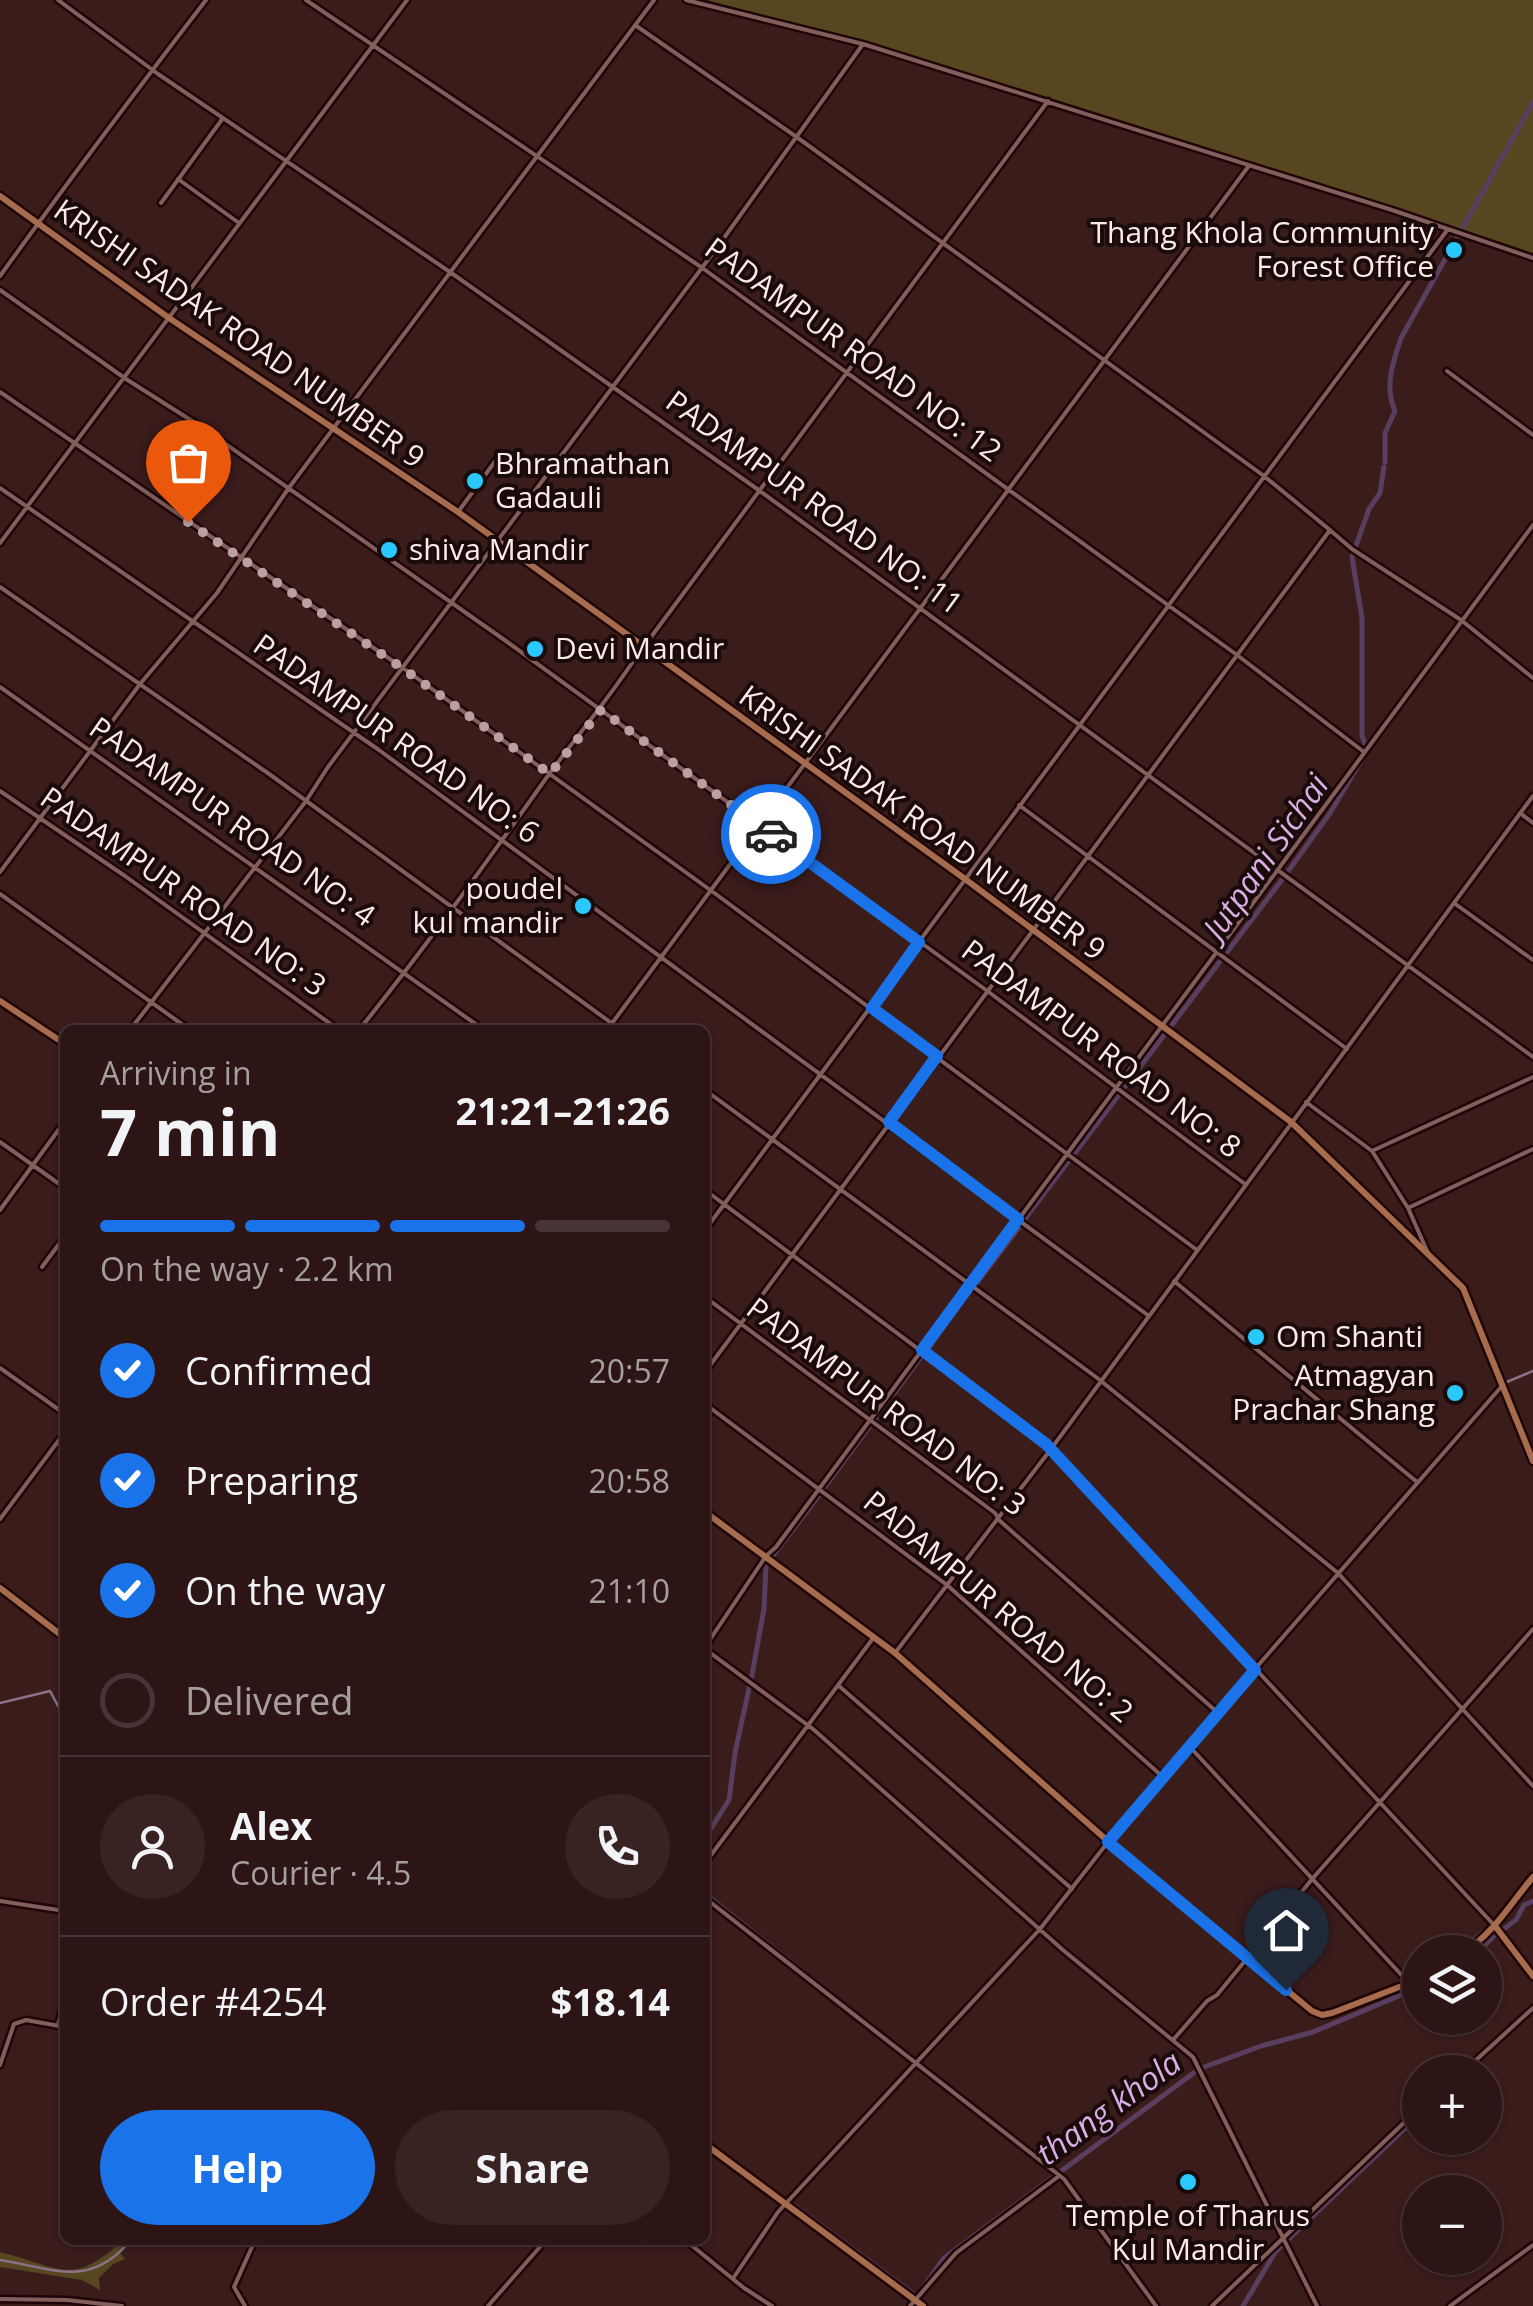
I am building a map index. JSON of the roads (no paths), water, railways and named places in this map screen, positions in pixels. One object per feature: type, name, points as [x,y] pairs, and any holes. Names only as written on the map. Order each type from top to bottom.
[{"type":"street","points":[[0,276],[206,0]]},
{"type":"street","name":"PADAMPUR ROAD NO: 12","points":[[306,0],[700,267],[1364,752]]},
{"type":"street","points":[[0,543],[407,0]]},
{"type":"street","points":[[0,872],[140,684],[192,624],[288,489],[654,0]]},
{"type":"street","points":[[686,0],[862,44],[1533,258]]},
{"type":"street","name":"PADAMPUR ROAD NO: 11","points":[[62,1],[152,70],[450,272],[760,491],[1533,1058]]},
{"type":"street","points":[[636,25],[1264,476],[1352,550],[1462,620],[1533,678]]},
{"type":"street","points":[[134,1025],[306,802],[798,138],[862,44]]},
{"type":"street","points":[[363,1025],[601,710],[1048,101]]},
{"type":"street","points":[[161,203],[223,118]]},
{"type":"street","points":[[0,587],[612,1024],[1248,167]]},
{"type":"street","points":[[178,179],[241,224]]},
{"type":"street","name":"KRISHI SADAK ROAD NUMBER 9","points":[[0,196],[169,318],[458,512],[1291,1122],[1463,1288],[1533,1461]]},
{"type":"street","points":[[710,1223],[1448,228]]},
{"type":"street","name":"PADAMPUR ROAD NO: 8","points":[[0,290],[200,426],[601,710],[1246,1184]]},
{"type":"street","points":[[1447,371],[1533,435]]},
{"type":"street","points":[[0,392],[550,774],[1197,1250]]},
{"type":"street","points":[[458,512],[499,456]]},
{"type":"street","name":"PADAMPUR ROAD NO: 6","points":[[0,488],[354,734],[1149,1316]]},
{"type":"street","points":[[710,1640],[766,1556],[1364,752],[1371,748],[1533,525]]},
{"type":"street","points":[[710,1365],[1330,530]]},
{"type":"street","name":"PADAMPUR ROAD NO: 4","points":[[0,688],[477,1025]]},
{"type":"street","name":"PADAMPUR ROAD NO: 3","points":[[0,792],[332,1025]]},
{"type":"street","points":[[895,1653],[1051,1449],[1533,796]]},
{"type":"street","points":[[1020,805],[1347,1049]]},
{"type":"street","points":[[1520,813],[1533,822]]},
{"type":"street","points":[[0,894],[183,1025]]},
{"type":"street","points":[[1454,903],[1533,960]]},
{"type":"street","points":[[0,1000],[60,1041]]},
{"type":"street","points":[[1372,1150],[1533,1076]]},
{"type":"street","points":[[710,1094],[1100,1382],[1338,1573],[1533,1786]]},
{"type":"street","points":[[1306,1102],[1372,1150],[1408,1208],[1428,1254]]},
{"type":"street","points":[[0,1210],[60,1128]]},
{"type":"street","points":[[0,1142],[60,1184]]},
{"type":"street","points":[[1408,1208],[1533,1150]]},
{"type":"street","points":[[710,1194],[1051,1449],[1494,1925],[1533,1976]]},
{"type":"street","points":[[42,1267],[60,1243]]},
{"type":"street","points":[[1174,1281],[1417,1482]]},
{"type":"street","name":"PADAMPUR ROAD NO: 3","points":[[710,1301],[998,1517],[1218,1712]]},
{"type":"street","points":[[0,1368],[60,1410]]},
{"type":"street","points":[[734,2276],[766,2226],[1040,1929],[1108,1842],[1501,1384]]},
{"type":"street","name":"PADAMPUR ROAD NO: 2","points":[[710,1408],[947,1585],[1163,1777]]},
{"type":"street","points":[[0,1519],[60,1439]]},
{"type":"street","points":[[710,1516],[895,1653],[1108,1842],[1312,2011],[1322,2015],[1402,1983]]},
{"type":"street","points":[[0,1588],[60,1634]]},
{"type":"street","points":[[1172,2040],[1217,1995],[1314,1878],[1533,1629]]},
{"type":"street","points":[[710,1857],[874,1637]]},
{"type":"street","points":[[710,1652],[809,1726],[1192,2057],[1317,2306]]},
{"type":"street","points":[[839,1686],[1072,1889]]},
{"type":"street","points":[[1190,1748],[1402,1974]]},
{"type":"street","points":[[1486,1935],[1533,1877]]},
{"type":"street","points":[[0,1902],[60,1910]]},
{"type":"street","points":[[710,1902],[1057,2174],[1156,2306]]},
{"type":"street","points":[[1482,2055],[1533,2008]]},
{"type":"street","points":[[0,2065],[14,2024],[26,2020],[60,2026]]},
{"type":"street","points":[[1212,2306],[1402,2125]]},
{"type":"street","points":[[710,2147],[788,2201],[916,2304],[956,2253],[1057,2174]]},
{"type":"street","points":[[245,2306],[234,2288],[253,2245]]},
{"type":"street","points":[[488,2306],[542,2245]]},
{"type":"street","points":[[692,2245],[772,2306]]},
{"type":"street","points":[[1450,2306],[1533,2245]]},
{"type":"street","points":[[0,2299],[122,2306]]},
{"type":"waterway","name":"Jutpani Sichai","points":[[1385,462],[1385,433],[1395,411],[1390,393],[1391,374],[1401,338],[1533,102]]},
{"type":"waterway","name":"Jutpani Sichai","points":[[1024,1220],[1284,877],[1330,813],[1367,751],[1362,735],[1362,618],[1352,557],[1369,509],[1380,493],[1384,467]]},
{"type":"waterway","name":"Jutpani Sichai","points":[[975,1285],[1020,1226]]},
{"type":"waterway","name":"Jutpani Sichai","points":[[926,1351],[971,1289]]},
{"type":"waterway","name":"Jutpani Sichai","points":[[824,1488],[921,1357]]},
{"type":"waterway","points":[[1502,1384],[1533,1371]]},
{"type":"waterway","points":[[1436,1459],[1496,1390]]},
{"type":"waterway","points":[[1417,1480],[1427,1469]]},
{"type":"waterway","name":"Jutpani Sichai","points":[[751,1680],[764,1609],[766,1565],[820,1494]]},
{"type":"waterway","points":[[710,1830],[729,1800],[750,1684]]},
{"type":"waterway","points":[[0,1703],[50,1691],[60,1710]]},
{"type":"waterway","points":[[710,1898],[828,1992]]},
{"type":"waterway","points":[[1502,1930],[1516,1920],[1524,1905],[1533,1901]]},
{"type":"waterway","points":[[1480,1935],[1486,1930]]},
{"type":"waterway","points":[[1396,1985],[1402,1982]]},
{"type":"waterway","points":[[1335,2009],[1376,1993]]},
{"type":"waterway","name":"thang khola","points":[[917,2296],[944,2258],[1199,2069],[1313,2032],[1402,1995]]},
{"type":"waterway","points":[[1243,2306],[1276,2251],[1402,2131]]},
{"type":"waterway","points":[[790,2203],[916,2296]]},
{"type":"waterway","points":[[0,2260],[70,2272],[100,2265],[126,2245]]},
{"type":"place","name":"Thang Khola Community Forest Office","points":[[1454,250]]},
{"type":"place","name":"Bhramathan Gadauli","points":[[475,481]]},
{"type":"place","name":"shiva Mandir","points":[[389,550]]},
{"type":"place","name":"Devi Mandir","points":[[535,649]]},
{"type":"place","name":"poudel kul mandir","points":[[583,906]]},
{"type":"place","name":"Om Shanti","points":[[1256,1337]]},
{"type":"place","name":"Atmagyan Prachar Shang","points":[[1455,1393]]},
{"type":"place","name":"Temple of Tharus Kul Mandir","points":[[1188,2182]]}]
